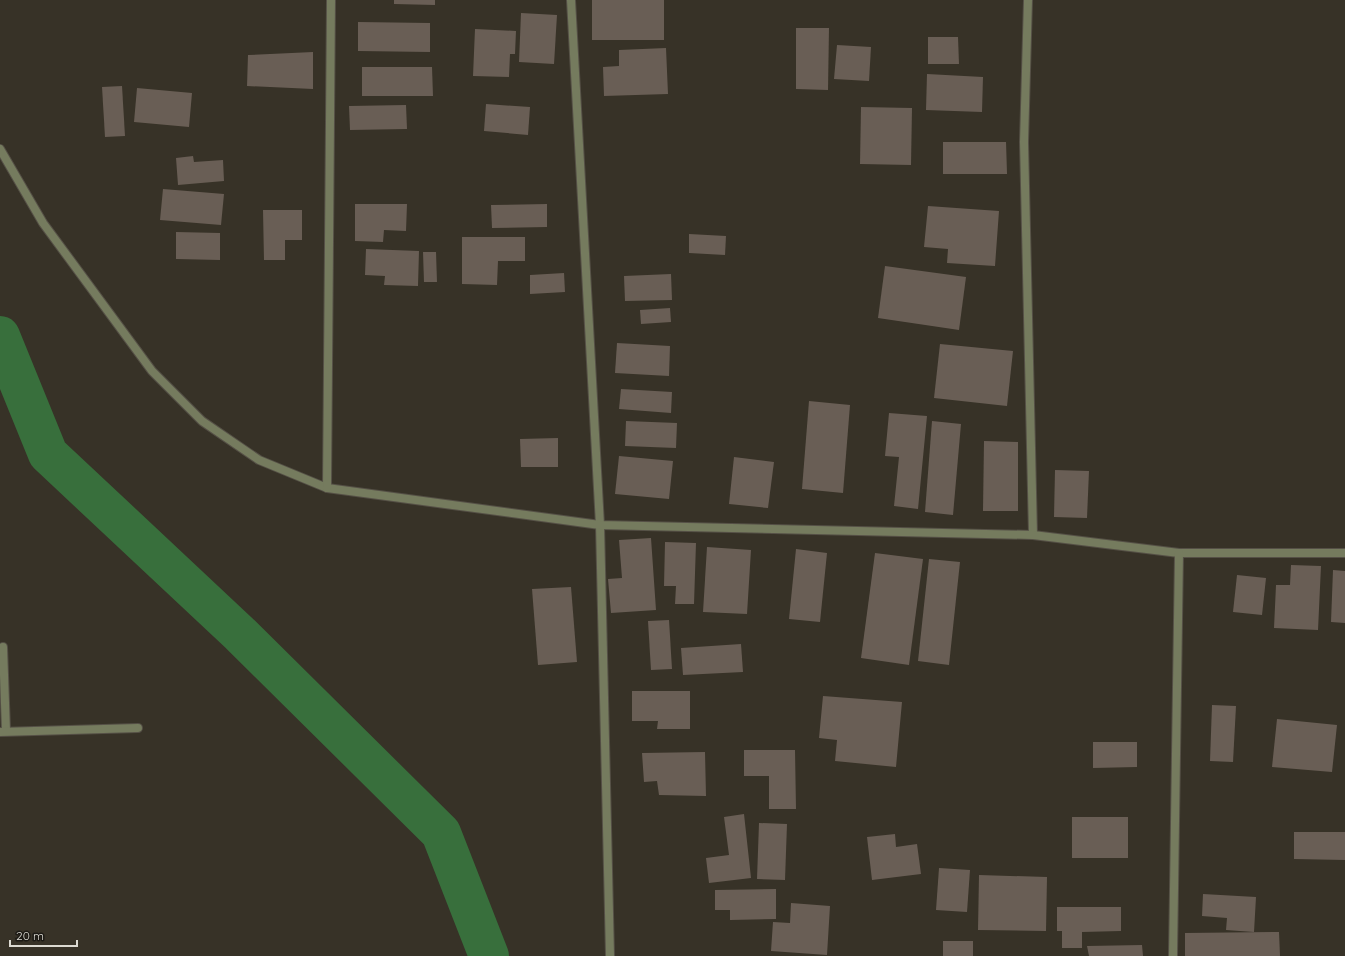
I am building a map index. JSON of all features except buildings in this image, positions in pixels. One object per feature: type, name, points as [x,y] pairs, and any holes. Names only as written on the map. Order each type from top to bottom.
[{"type":"street","points":[[326,488],[331,0]]},
{"type":"street","points":[[571,0],[600,525],[610,956]]},
{"type":"street","points":[[1028,0],[1024,142],[1032,535]]},
{"type":"street","points":[[0,149],[43,222],[152,371],[202,421],[259,460],[326,488],[600,525],[1032,535],[1179,553],[1345,553]]},
{"type":"street","points":[[1173,956],[1179,553]]},
{"type":"street","points":[[4,647],[3,732],[138,728]]},
{"type":"waterway","points":[[0,336],[48,454],[240,634],[441,833],[489,956]]}]
